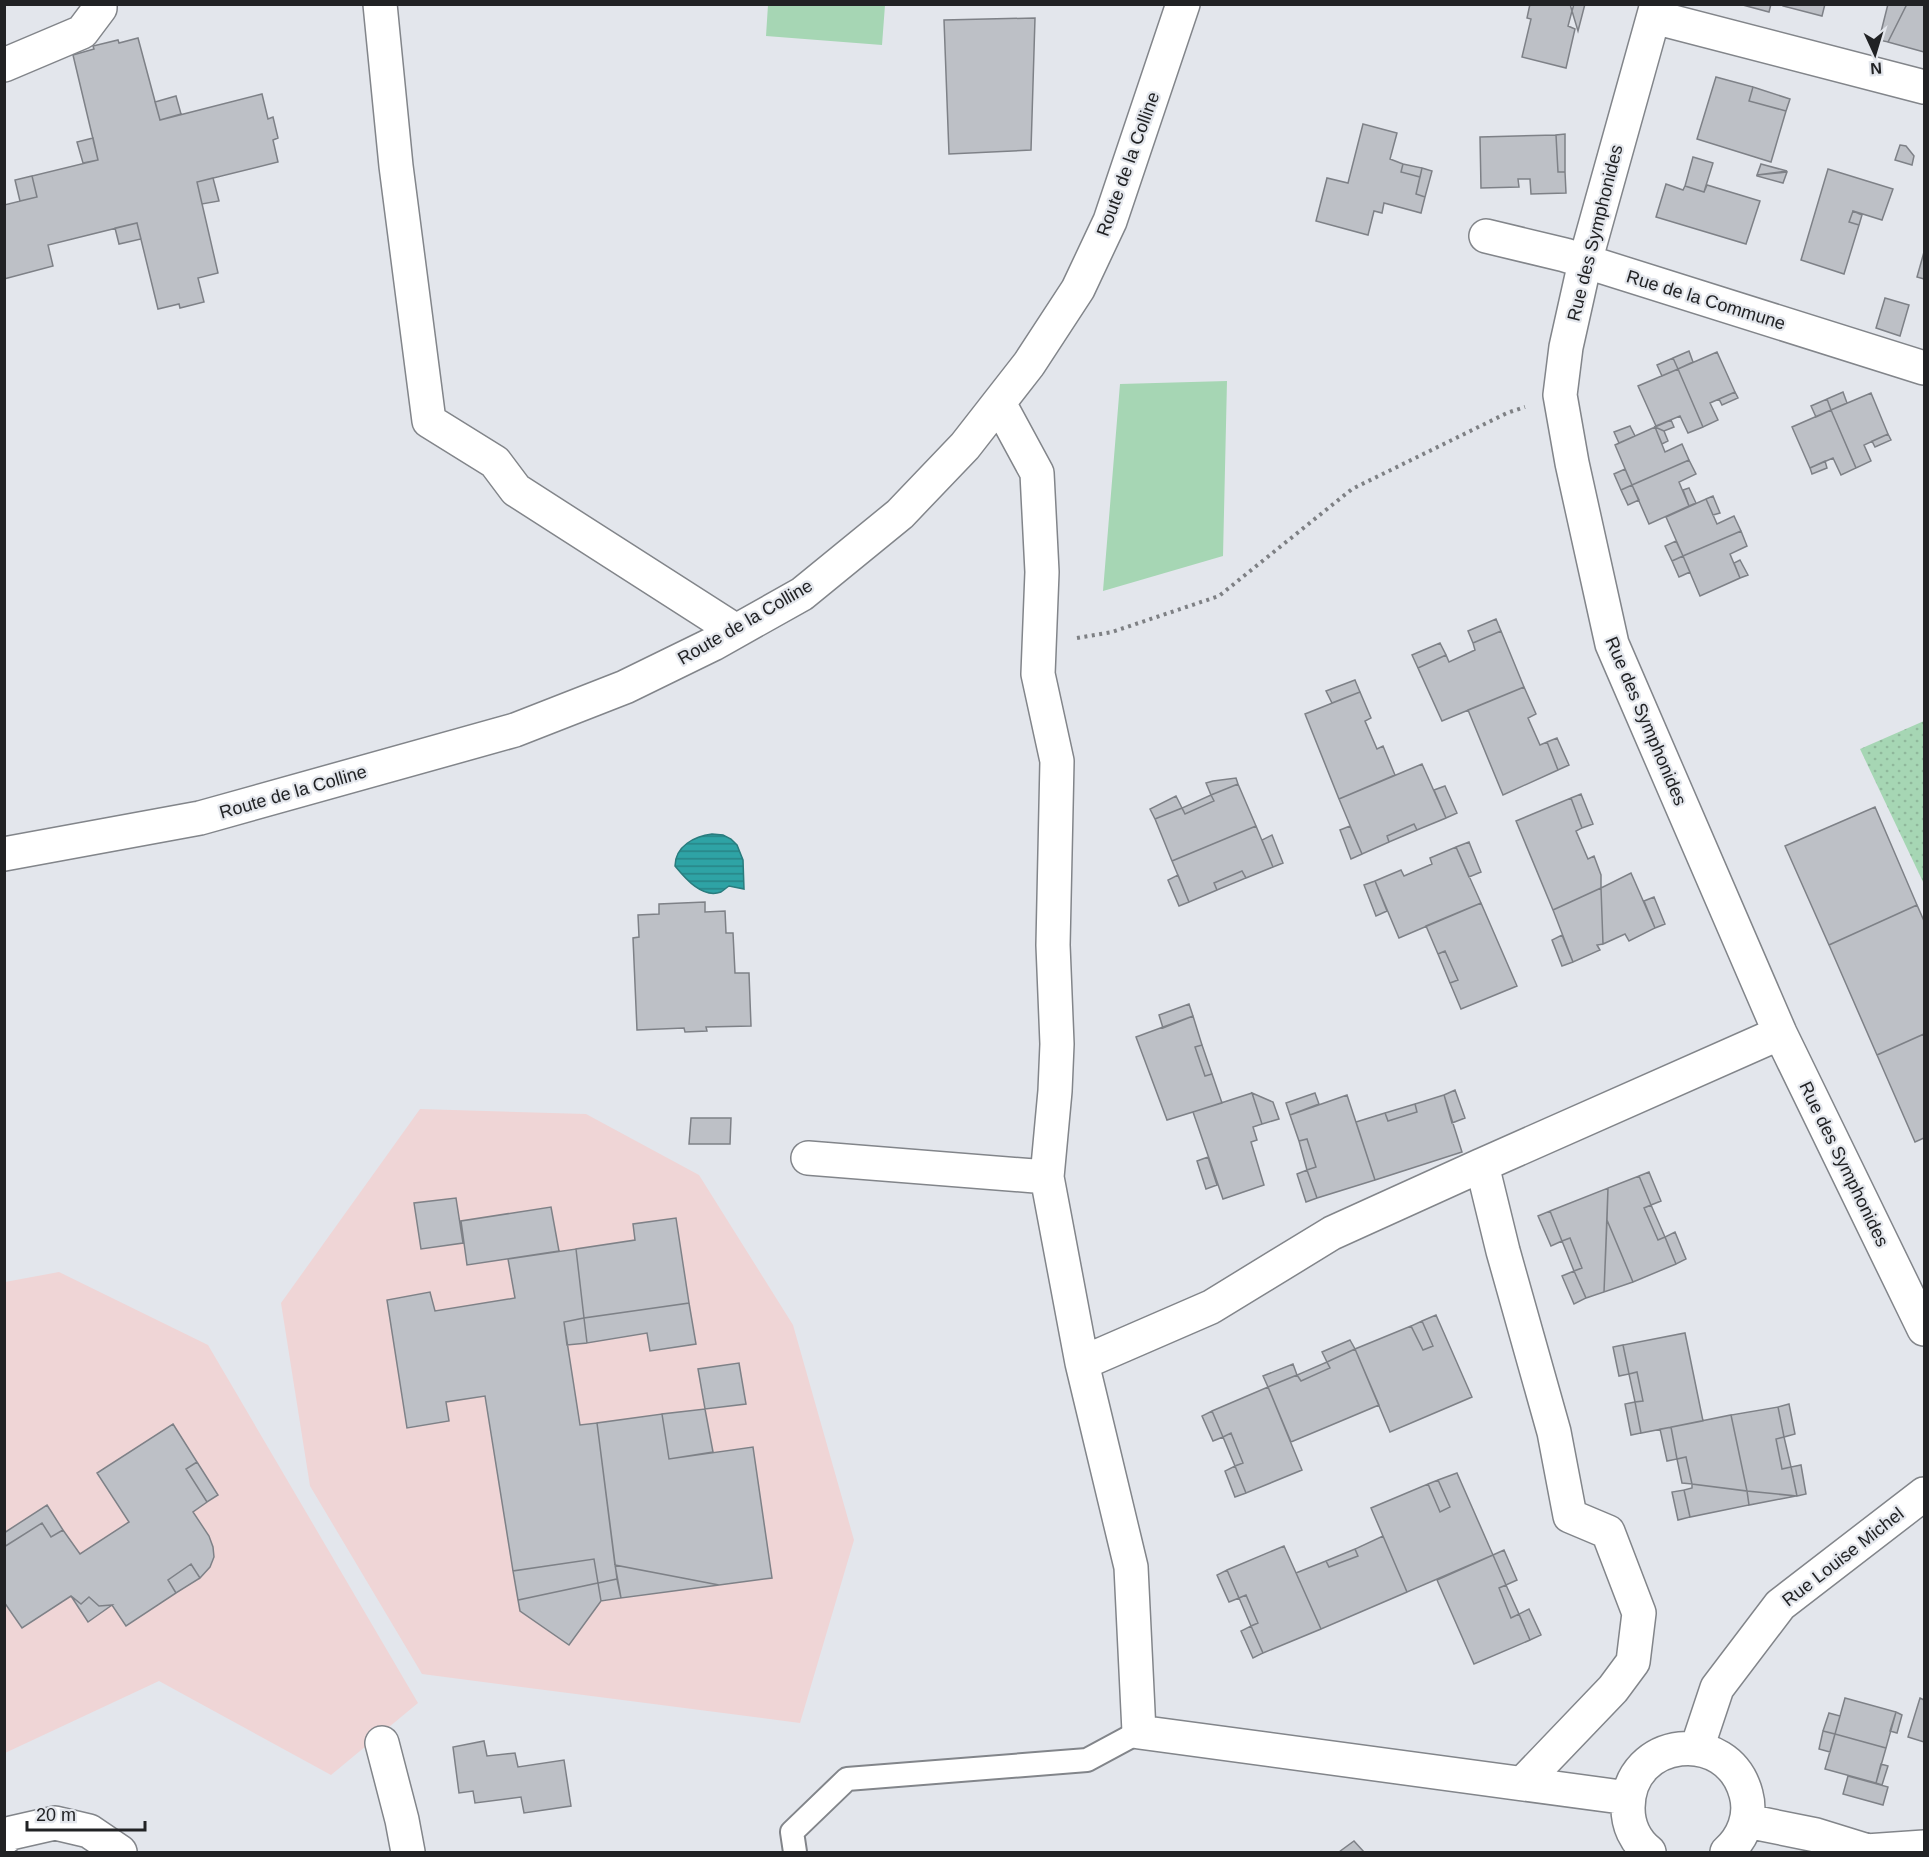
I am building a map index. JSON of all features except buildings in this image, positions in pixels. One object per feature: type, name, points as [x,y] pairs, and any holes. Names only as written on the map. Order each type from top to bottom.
[{"type":"street","points":[[4,65],[82,32],[100,8],[100,4]]},
{"type":"street","points":[[380,4],[396,166],[429,422],[495,462],[516,490],[736,631]]},
{"type":"street","name":"Route de la Colline","points":[[4,854],[200,818],[515,730],[625,687],[713,645],[802,594],[900,514],[965,446],[1029,364],[1078,289],[1110,221],[1183,4]]},
{"type":"street","points":[[1655,10],[1924,87]]},
{"type":"street","name":"Rue des Symphonides","points":[[1655,10],[1584,262],[1566,347],[1560,395],[1572,463],[1612,644],[1780,1033],[1924,1329]]},
{"type":"street","name":"Rue de la Commune","points":[[1486,236],[1584,262],[1924,368]]},
{"type":"street","points":[[999,403],[1037,473],[1042,572],[1038,674],[1057,761],[1053,945],[1057,1044],[1047,1177],[1082,1363],[1131,1567],[1139,1732],[1628,1798]]},
{"type":"street","points":[[1082,1363],[1211,1307],[1332,1233],[1780,1033]]},
{"type":"street","points":[[808,1158],[1047,1177]]},
{"type":"street","points":[[1482,1165],[1503,1251],[1554,1432],[1570,1516],[1608,1532],[1639,1613],[1634,1662],[1613,1689],[1523,1783]]},
{"type":"street","name":"Rue Louise Michel","points":[[1697,1748],[1717,1688],[1780,1605],[1924,1494]]},
{"type":"street","points":[[382,1743],[408,1852]]},
{"type":"street","points":[[1648,1852],[1634,1835],[1628,1817],[1628,1798],[1634,1780],[1645,1765],[1660,1754],[1678,1748],[1697,1748],[1716,1754],[1731,1766],[1743,1782],[1748,1801],[1747,1821],[1740,1837],[1727,1852]]},
{"type":"street","points":[[1747,1821],[1816,1835],[1868,1852],[1924,1847]]},
{"type":"street","points":[[4,1838],[11,1833],[55,1823],[89,1831],[120,1852]]},
{"type":"lane","points":[[795,1852],[792,1832],[847,1779],[1087,1760],[1139,1732]]},
{"type":"path","points":[[1039,645],[1112,632],[1219,596],[1352,489],[1507,412],[1560,395]]},
{"type":"shaded area","points":[[420,1109],[586,1114],[699,1175],[793,1325],[854,1540],[800,1723],[422,1674],[310,1486],[281,1303]]},
{"type":"shaded area","points":[[59,1272],[208,1345],[418,1703],[331,1775],[159,1681],[5,1753],[5,1282]]},
{"type":"green space","points":[[768,5],[885,5],[882,45],[766,36]]},
{"type":"green space","points":[[1227,381],[1223,556],[1103,591],[1120,384]]},
{"type":"green space","points":[[1924,721],[1924,884],[1860,749]]},
{"type":"water","points":[[712,834],[723,835],[737,845],[743,860],[744,889],[729,886],[721,892],[707,893],[695,886],[675,866],[678,853],[687,843]]}]
